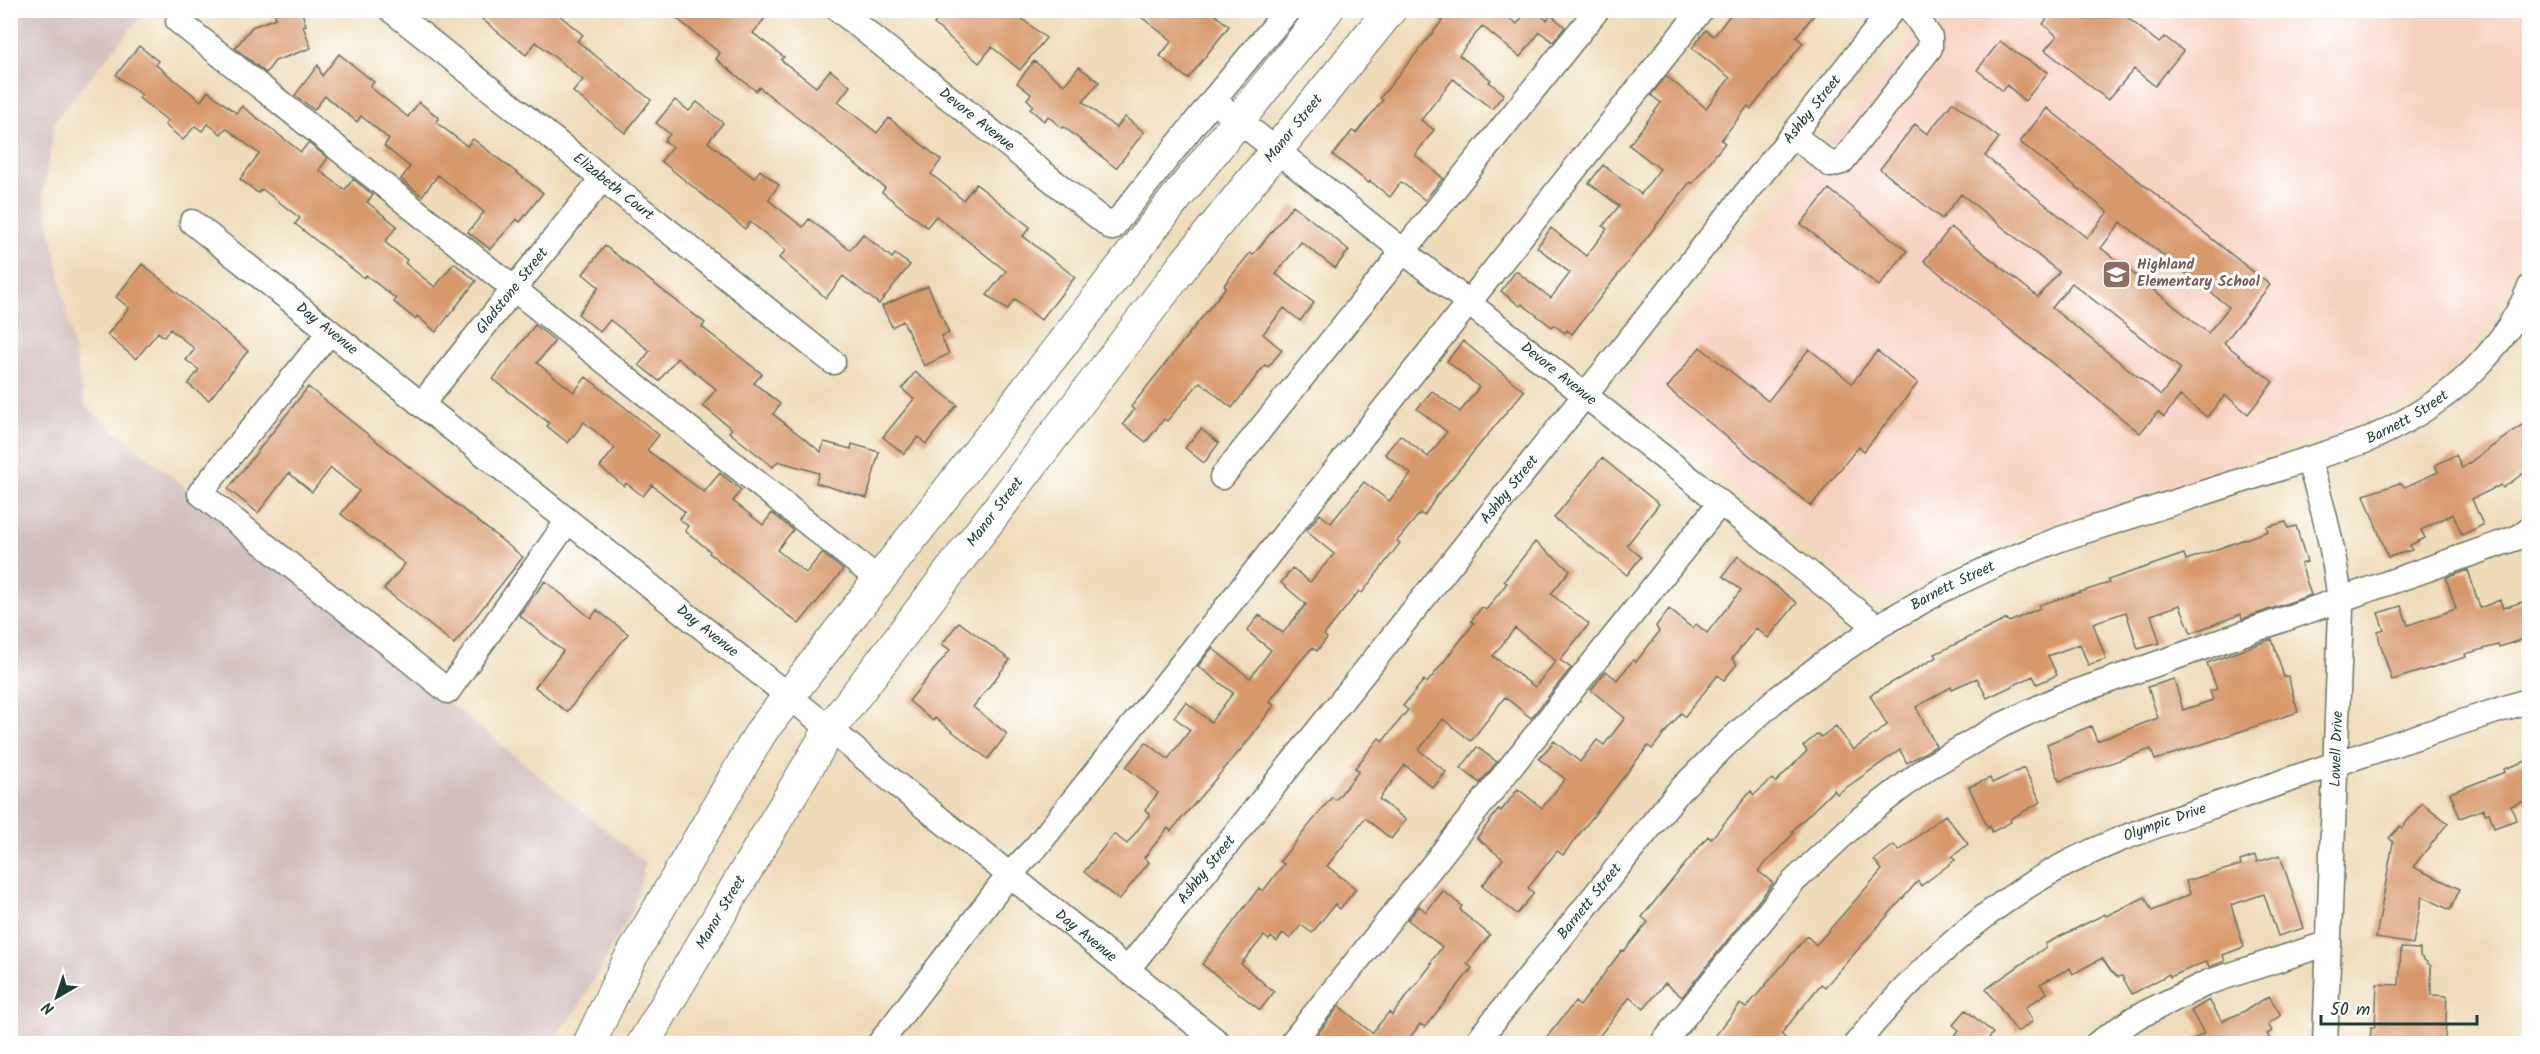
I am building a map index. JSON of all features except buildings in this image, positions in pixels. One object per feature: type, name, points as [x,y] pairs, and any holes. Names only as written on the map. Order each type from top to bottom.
[{"type":"main road","points":[[590,1044],[627,964],[761,732],[1327,10]]},
{"type":"main road","name":"Manor Street","points":[[643,1044],[830,729],[1186,262],[1390,10]]},
{"type":"street","name":"Elizabeth Court","points":[[391,10],[833,362]]},
{"type":"street","name":"Devore Avenue","points":[[839,10],[1112,228],[1213,100],[1877,627]]},
{"type":"street","points":[[1213,100],[1288,10]]},
{"type":"street","points":[[1222,477],[1597,10]]},
{"type":"street","points":[[879,1044],[1009,875],[1045,836],[1701,10]]},
{"type":"street","name":"Ashby Street","points":[[1127,970],[1892,10]]},
{"type":"street","points":[[1793,135],[1831,165],[1842,162],[1930,48],[1930,37],[1911,10]]},
{"type":"street","points":[[178,21],[879,580]]},
{"type":"street","name":"Gladstone Street","points":[[421,405],[602,179]]},
{"type":"street","name":"Day Avenue","points":[[192,222],[789,696],[1220,1044]]},
{"type":"street","name":"Barnett Street","points":[[1475,1044],[1638,841],[1687,784],[1725,745],[1773,702],[1824,663],[1877,627],[1942,590],[2000,563],[2060,539],[2365,441],[2401,425],[2431,407],[2458,386],[2486,357],[2510,325],[2529,287]]},
{"type":"street","points":[[330,332],[200,493],[448,691],[567,522]]},
{"type":"street","name":"Lowell Drive","points":[[2308,459],[2325,512],[2336,560],[2340,599],[2337,763],[2325,1044]]},
{"type":"street","points":[[1291,1044],[1720,503]]},
{"type":"street","points":[[1662,1044],[1792,883],[1859,820],[1927,768],[2000,726],[2059,698],[2519,537],[2529,528]]},
{"type":"street","name":"Olympic Drive","points":[[1856,1044],[1895,997],[1934,958],[1976,922],[2030,885],[2078,858],[2128,835],[2529,700]]},
{"type":"street","points":[[2097,1044],[2135,1018],[2209,982],[2329,943]]},
{"type":"shaded area","points":[[10,11],[146,11],[56,118],[43,191],[85,406],[646,863],[633,909],[579,1007],[550,1043],[11,1043]]},
{"type":"shaded area","name":"Highland Elementary School","points":[[1932,11],[2529,11],[2529,232],[2494,316],[2467,356],[2433,386],[2393,411],[2276,452],[2037,528],[1962,558],[1889,600],[1876,599],[1633,407],[1629,388]]},
{"type":"place","name":"Highland Elementary School","points":[[2116,274]]}]
